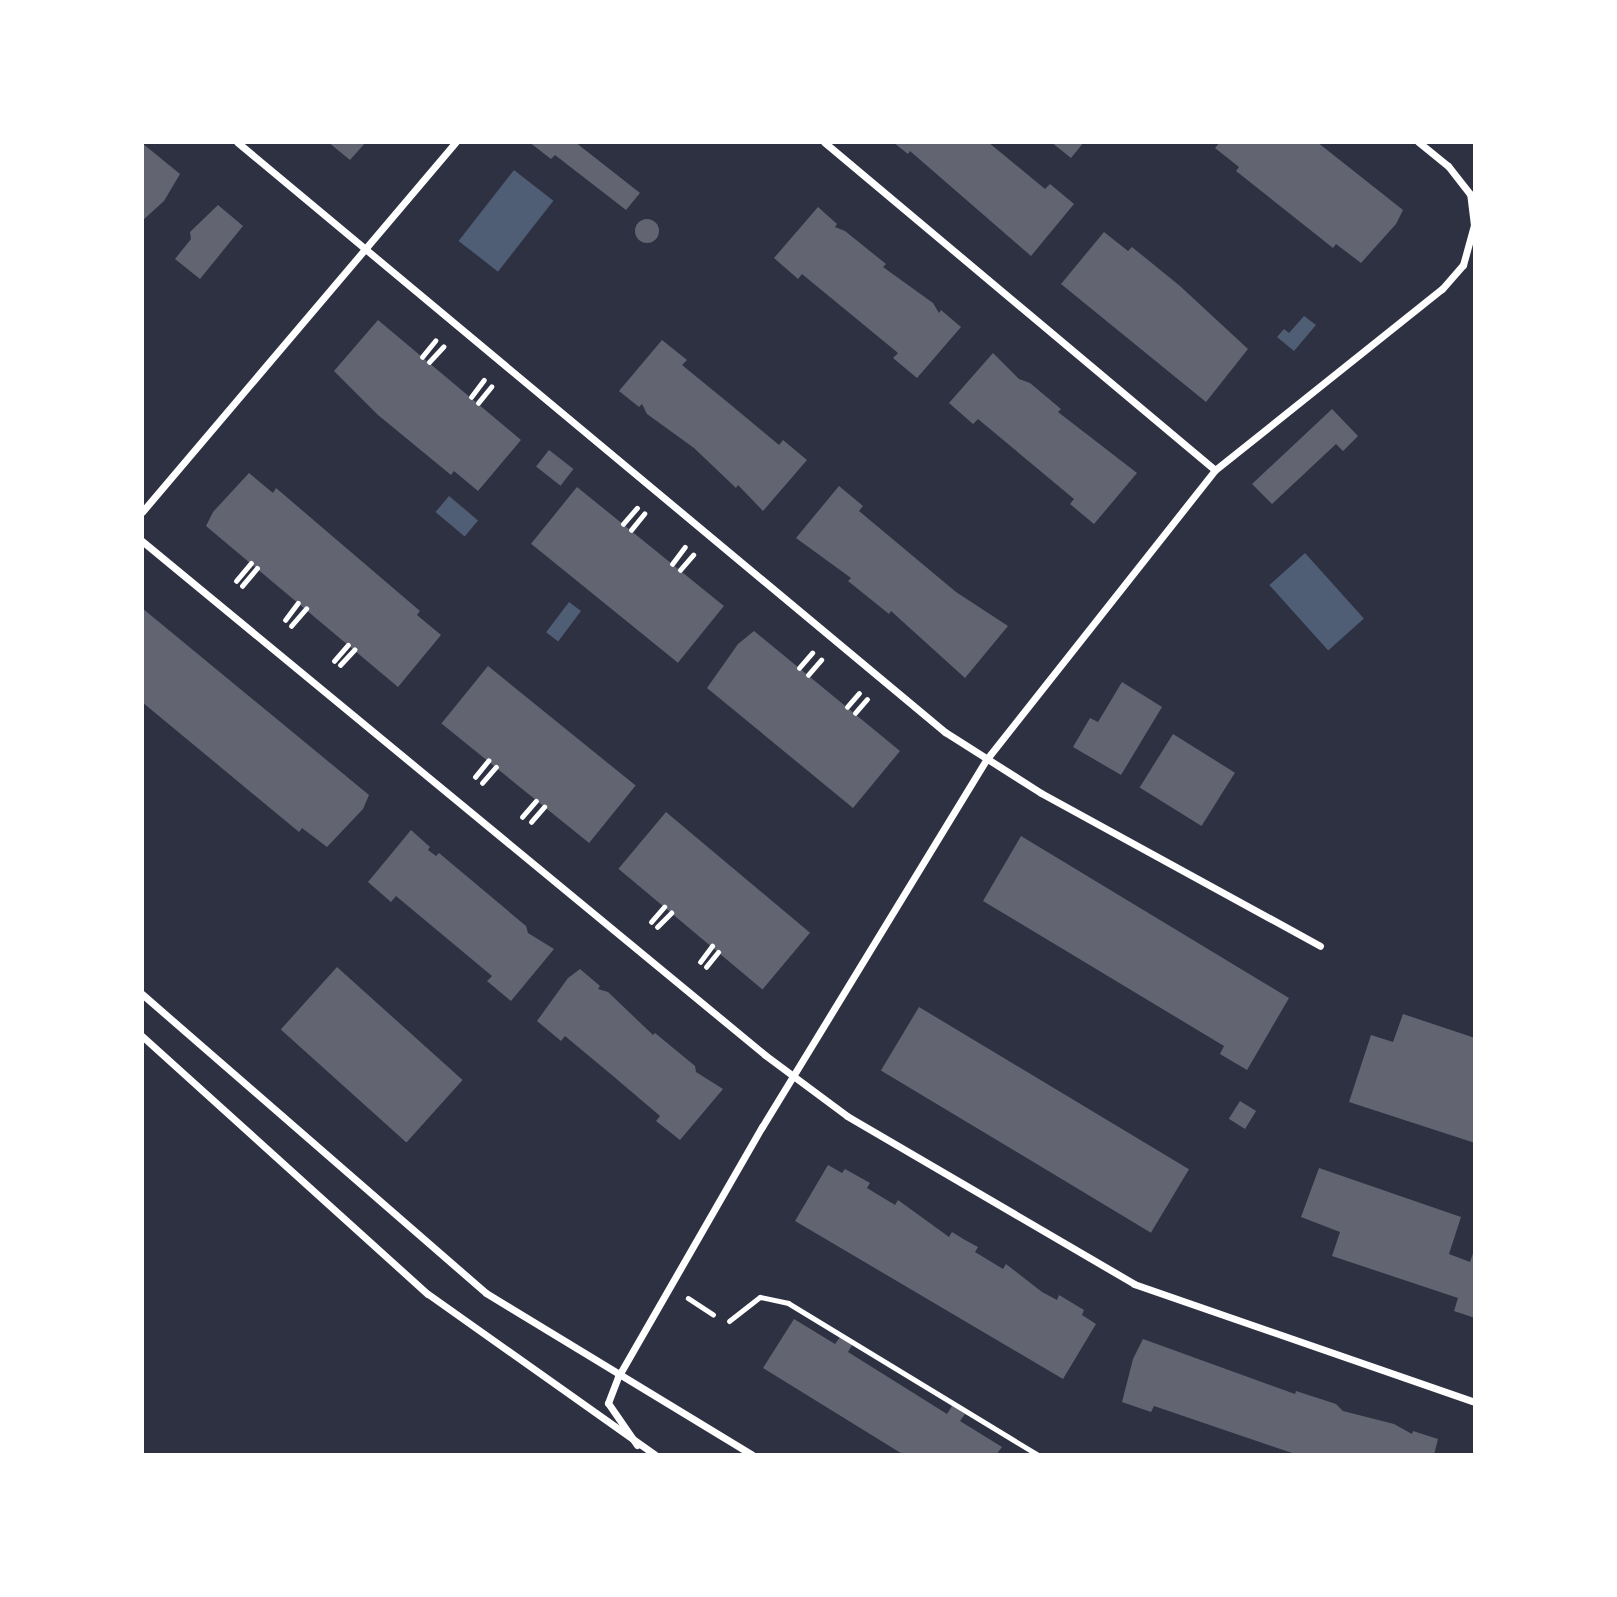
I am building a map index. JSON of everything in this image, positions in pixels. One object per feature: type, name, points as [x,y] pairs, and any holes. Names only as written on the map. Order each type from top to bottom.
[{"type":"street","points":[[237,142],[945,732],[986,760],[1320,946]]},
{"type":"street","points":[[142,512],[456,142]]},
{"type":"street","points":[[824,142],[1215,470]]},
{"type":"street","points":[[637,1445],[608,1403],[618,1377],[792,1077],[986,760],[1215,470],[1442,289],[1464,265],[1474,225],[1470,194],[1448,166],[1418,142]]},
{"type":"street","points":[[142,541],[792,1077],[848,1116],[1134,1284],[1474,1403]]},
{"type":"street","points":[[142,994],[486,1293],[618,1377],[751,1455]]},
{"type":"street","points":[[142,1036],[428,1294],[637,1445],[655,1455]]},
{"type":"lane","points":[[729,1321],[760,1297],[788,1304],[1035,1455]]},
{"type":"path","points":[[422,357],[435,341]]},
{"type":"path","points":[[429,362],[443,346]]},
{"type":"path","points":[[471,397],[484,380]]},
{"type":"path","points":[[478,403],[491,387]]},
{"type":"path","points":[[623,524],[637,508]]},
{"type":"path","points":[[631,530],[644,514]]},
{"type":"path","points":[[671,564],[685,547]]},
{"type":"path","points":[[680,570],[693,555]]},
{"type":"path","points":[[236,581],[251,563]]},
{"type":"path","points":[[243,586],[257,568]]},
{"type":"path","points":[[285,620],[298,603]]},
{"type":"path","points":[[291,625],[306,610]]},
{"type":"path","points":[[334,661],[348,645]]},
{"type":"path","points":[[340,665],[354,650]]},
{"type":"path","points":[[799,668],[812,653]]},
{"type":"path","points":[[808,675],[821,660]]},
{"type":"path","points":[[847,707],[859,693]]},
{"type":"path","points":[[855,713],[867,699]]},
{"type":"path","points":[[475,777],[488,761]]},
{"type":"path","points":[[482,783],[496,767]]},
{"type":"path","points":[[522,817],[536,801]]},
{"type":"path","points":[[531,822],[544,807]]},
{"type":"path","points":[[650,922],[664,907]]},
{"type":"path","points":[[657,928],[671,913]]},
{"type":"path","points":[[700,962],[712,946]]},
{"type":"path","points":[[706,967],[718,952]]},
{"type":"water","points":[[514,170],[553,201],[498,272],[459,241]]},
{"type":"water","points":[[1304,316],[1316,325],[1294,351],[1277,337],[1284,329],[1289,333]]},
{"type":"water","points":[[449,496],[478,520],[465,537],[436,512]]},
{"type":"water","points":[[1305,553],[1364,618],[1328,651],[1269,585]]},
{"type":"water","points":[[569,602],[581,611],[558,641],[546,632]]},
{"type":"building","points":[[328,142],[366,142],[350,160]]},
{"type":"building","points":[[529,142],[575,142],[640,193],[626,210],[555,155],[551,159]]},
{"type":"building","points":[[893,142],[988,142],[1045,189],[1050,184],[1074,204],[1031,256],[910,151],[908,154]]},
{"type":"building","points":[[1051,142],[1084,142],[1071,158]]},
{"type":"building","points":[[1220,142],[1317,142],[1403,210],[1396,224],[1361,263],[1336,244],[1333,248],[1236,171],[1239,167],[1215,148]]},
{"type":"building","points":[[142,143],[180,174],[164,201],[142,221]]},
{"type":"building","points":[[218,205],[243,226],[200,279],[175,259],[191,239],[190,232]]},
{"type":"building","points":[[818,207],[837,224],[835,227],[845,231],[886,264],[883,267],[933,303],[939,313],[941,310],[961,327],[917,378],[893,358],[898,353],[802,274],[798,279],[774,258]]},
{"type":"building","points":[[647,219],[655,223],[659,231],[655,239],[647,243],[639,239],[635,231],[639,223]]},
{"type":"building","points":[[1104,232],[1128,251],[1132,247],[1180,286],[1248,349],[1206,402],[1061,284]]},
{"type":"building","points":[[378,320],[521,440],[478,491],[454,471],[451,475],[378,415],[334,371]]},
{"type":"building","points":[[662,340],[687,360],[682,365],[779,445],[783,440],[807,460],[763,511],[738,485],[736,488],[694,448],[647,414],[642,404],[639,407],[619,391]]},
{"type":"building","points":[[993,353],[1019,379],[1030,383],[1061,409],[1058,412],[1137,473],[1094,524],[1070,504],[1074,499],[978,419],[973,424],[949,403]]},
{"type":"building","points":[[1332,409],[1358,436],[1343,451],[1336,444],[1272,504],[1252,484]]},
{"type":"building","points":[[549,450],[573,469],[560,486],[536,467]]},
{"type":"building","points":[[249,473],[273,493],[276,488],[420,611],[417,615],[441,635],[398,687],[206,526],[213,512]]},
{"type":"building","points":[[839,486],[863,506],[859,511],[956,592],[1008,626],[965,678],[891,611],[889,614],[848,581],[851,578],[796,538]]},
{"type":"building","points":[[577,487],[724,606],[678,663],[531,544]]},
{"type":"building","points":[[142,608],[369,795],[363,809],[327,847],[302,828],[299,832],[142,702]]},
{"type":"building","points":[[754,631],[900,751],[853,808],[707,688],[738,644]]},
{"type":"building","points":[[488,666],[636,786],[589,843],[441,724]]},
{"type":"building","points":[[1122,682],[1162,707],[1121,775],[1073,747],[1090,718],[1098,722]]},
{"type":"building","points":[[1173,734],[1235,773],[1202,826],[1140,787]]},
{"type":"building","points":[[666,812],[810,933],[762,990],[618,869]]},
{"type":"building","points":[[411,830],[430,847],[428,850],[436,856],[439,853],[526,926],[528,933],[554,949],[511,1001],[487,981],[492,976],[396,896],[391,902],[368,882]]},
{"type":"building","points":[[1021,836],[1289,998],[1247,1070],[1220,1054],[1224,1046],[983,901]]},
{"type":"building","points":[[337,967],[463,1080],[406,1143],[281,1029]]},
{"type":"building","points":[[580,969],[600,986],[598,989],[608,992],[653,1035],[655,1033],[695,1066],[696,1072],[723,1089],[680,1140],[656,1121],[660,1116],[565,1036],[561,1041],[537,1021],[568,978]]},
{"type":"building","points":[[919,1007],[1189,1169],[1151,1233],[881,1070]]},
{"type":"building","points":[[1403,1014],[1475,1038],[1475,1143],[1349,1102],[1371,1035],[1393,1042]]},
{"type":"building","points":[[1240,1101],[1256,1111],[1245,1129],[1229,1119]]},
{"type":"building","points":[[828,1165],[842,1173],[845,1169],[870,1183],[867,1188],[895,1205],[898,1200],[949,1237],[952,1232],[978,1247],[975,1252],[1003,1269],[1006,1264],[1042,1292],[1057,1300],[1059,1295],[1084,1310],[1082,1315],[1096,1324],[1063,1379],[795,1221]]},
{"type":"building","points":[[1319,1168],[1461,1217],[1449,1254],[1470,1262],[1475,1247],[1475,1318],[1454,1311],[1458,1298],[1332,1256],[1340,1232],[1301,1217]]},
{"type":"building","points":[[794,1319],[835,1344],[840,1337],[852,1345],[848,1352],[947,1414],[952,1406],[965,1414],[960,1421],[1002,1447],[996,1455],[904,1455],[763,1368]]},
{"type":"building","points":[[1143,1339],[1295,1394],[1296,1391],[1336,1404],[1343,1411],[1394,1424],[1412,1434],[1413,1431],[1438,1439],[1434,1455],[1298,1455],[1154,1406],[1151,1412],[1122,1402],[1133,1359]]}]
